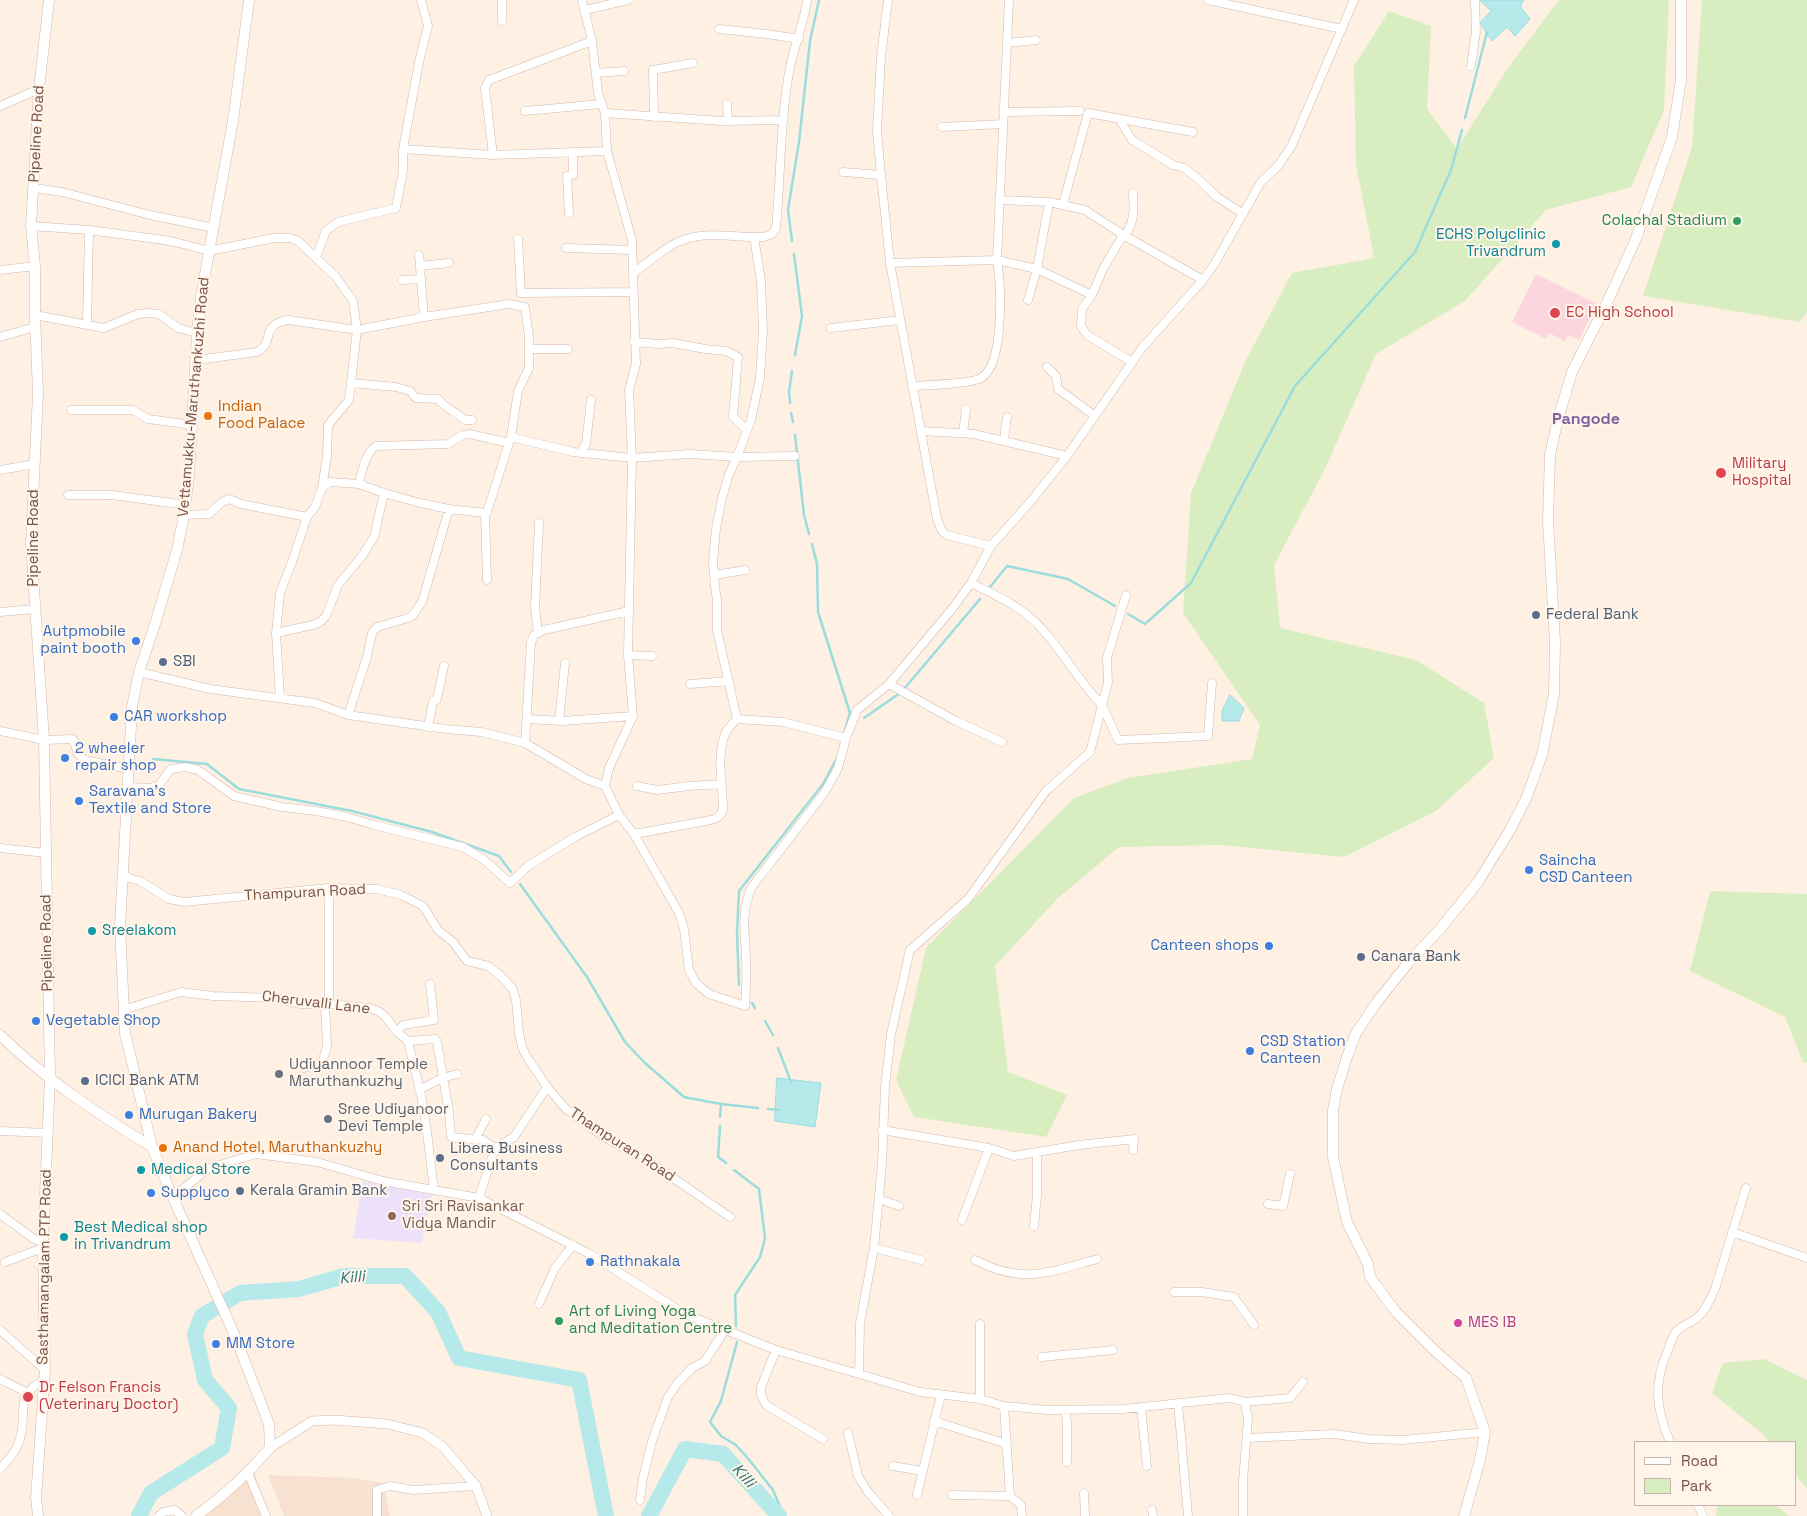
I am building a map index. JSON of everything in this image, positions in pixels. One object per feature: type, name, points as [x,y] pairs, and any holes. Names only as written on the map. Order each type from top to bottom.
[{"type":"main road","name":"Pipeline Road","points":[[49,0],[39,89],[31,226],[35,266],[38,394],[31,543],[44,740],[50,1078]]},
{"type":"main road","name":"Vettamukku-Maruthankuzhi Road","points":[[249,0],[233,121],[201,296],[185,510],[177,550],[139,672],[132,707],[120,926],[123,1010],[128,1048],[152,1147],[210,1279],[269,1424],[270,1448]]},
{"type":"main road","points":[[1465,1513],[1480,1460],[1485,1432],[1466,1378],[1435,1351],[1396,1312],[1370,1277],[1368,1264],[1347,1222],[1333,1157],[1334,1110],[1338,1085],[1346,1057],[1356,1033],[1377,1002],[1409,962],[1478,882],[1514,823],[1526,799],[1542,755],[1554,694],[1555,642],[1548,521],[1550,455],[1572,372],[1606,305],[1635,241],[1672,137],[1681,80],[1681,0]]},
{"type":"main road","points":[[0,1035],[25,1059],[50,1078],[109,1121],[152,1147]]},
{"type":"main road","name":"Sasthamangalam PTP Road","points":[[38,1516],[36,1498],[44,1375],[43,1245],[50,1078]]},
{"type":"main road","points":[[196,1516],[248,1474],[270,1448]]},
{"type":"street","points":[[316,258],[326,231],[338,222],[396,208],[419,62],[428,26],[421,0]]},
{"type":"street","points":[[502,0],[502,21]]},
{"type":"street","points":[[582,0],[592,42],[601,104],[605,113],[606,151],[628,227],[632,250],[636,364],[628,390],[632,458],[628,577],[628,655],[632,716],[610,768],[605,786],[619,815],[634,834],[679,913],[684,929],[690,970],[696,984],[709,994],[745,1006],[746,958],[744,919],[748,894],[825,792],[838,768],[846,738],[857,710],[889,684],[952,609],[971,583],[991,546],[1031,501],[1067,456],[1142,348],[1215,263],[1261,182],[1278,166],[1292,145],[1354,0]]},
{"type":"street","points":[[585,10],[628,0]]},
{"type":"street","points":[[633,273],[685,239],[700,236],[764,237],[772,234],[776,228],[783,120],[791,66],[807,0]]},
{"type":"street","points":[[888,0],[881,57],[877,131],[881,175],[890,263],[937,519],[942,531],[947,535],[991,546]]},
{"type":"street","points":[[912,386],[970,382],[981,378],[993,364],[1000,312],[1000,280],[997,260],[1009,0]]},
{"type":"street","points":[[1208,0],[1342,29]]},
{"type":"street","points":[[1471,66],[1476,32],[1475,0]]},
{"type":"street","points":[[719,29],[799,39]]},
{"type":"street","points":[[1008,43],[1036,40]]},
{"type":"street","points":[[493,155],[486,88],[489,80],[592,42]]},
{"type":"street","points":[[654,117],[653,70],[693,63]]},
{"type":"street","points":[[596,72],[624,71]]},
{"type":"street","points":[[0,106],[39,89]]},
{"type":"street","points":[[525,111],[601,104]]},
{"type":"street","points":[[727,104],[728,121]]},
{"type":"street","points":[[1003,112],[1080,111]]},
{"type":"street","points":[[605,113],[728,121],[783,120]]},
{"type":"street","points":[[1063,204],[1088,113],[1193,132]]},
{"type":"street","points":[[1119,119],[1132,140],[1173,165],[1184,168],[1198,178],[1217,197],[1243,214]]},
{"type":"street","points":[[942,127],[1003,124]]},
{"type":"street","points":[[404,149],[493,155],[606,151]]},
{"type":"street","points":[[569,213],[567,176],[573,175],[573,152]]},
{"type":"street","points":[[843,172],[881,175]]},
{"type":"street","points":[[34,188],[62,192],[150,215],[214,228]]},
{"type":"street","points":[[1132,362],[1083,331],[1080,319],[1082,309],[1092,295],[1103,269],[1132,224],[1134,215],[1133,193]]},
{"type":"street","points":[[999,200],[1048,202],[1085,210],[1202,280]]},
{"type":"street","points":[[1028,300],[1037,269],[1048,202]]},
{"type":"street","points":[[31,226],[89,230],[179,242],[209,251],[274,238],[290,238],[298,240],[336,277],[353,301],[357,330],[349,400],[328,425],[327,456],[322,488],[315,507],[306,517],[280,593],[276,632],[280,697]]},
{"type":"street","points":[[87,325],[89,230]]},
{"type":"street","points":[[518,238],[520,292],[633,292]]},
{"type":"street","points":[[737,718],[717,630],[718,600],[714,575],[714,549],[719,511],[729,474],[747,430],[760,378],[763,330],[761,281],[754,238]]},
{"type":"street","points":[[566,248],[632,250]]},
{"type":"street","points":[[419,255],[424,317]]},
{"type":"street","points":[[890,263],[997,260],[1037,269],[1092,295]]},
{"type":"street","points":[[420,266],[449,263]]},
{"type":"street","points":[[0,270],[35,266]]},
{"type":"street","points":[[402,280],[421,278]]},
{"type":"street","points":[[196,360],[257,352],[266,344],[268,333],[272,327],[278,322],[288,320],[357,330],[424,317],[509,304],[525,307],[529,368],[518,391],[510,440],[493,496],[485,513],[487,580]]},
{"type":"street","points":[[35,315],[104,328],[138,314],[159,314],[178,328],[197,333]]},
{"type":"street","points":[[832,328],[900,320]]},
{"type":"street","points":[[0,337],[35,326]]},
{"type":"street","points":[[634,342],[672,343],[726,351],[738,357],[733,417],[747,430]]},
{"type":"street","points":[[529,349],[568,349]]},
{"type":"street","points":[[1047,367],[1056,376],[1058,389],[1095,416]]},
{"type":"street","points":[[352,383],[396,387],[410,391],[416,398],[438,399],[443,406],[456,412],[465,420],[472,420]]},
{"type":"street","points":[[580,453],[586,444],[591,400]]},
{"type":"street","points":[[963,433],[966,409]]},
{"type":"street","points":[[71,410],[133,410],[148,419],[192,425]]},
{"type":"street","points":[[1004,440],[1007,417]]},
{"type":"street","points":[[922,431],[974,434],[1067,456]]},
{"type":"street","points":[[359,484],[368,454],[376,446],[448,444],[463,435],[470,434],[580,453],[632,458],[690,454],[737,457],[795,456]]},
{"type":"street","points":[[0,470],[35,464]]},
{"type":"street","points":[[322,488],[330,482],[359,484],[384,493],[449,509],[485,513]]},
{"type":"street","points":[[276,632],[313,625],[320,622],[326,616],[338,586],[362,556],[374,537],[384,493]]},
{"type":"street","points":[[68,495],[112,495],[209,514],[222,502],[229,499],[241,504],[306,517]]},
{"type":"street","points":[[348,715],[367,657],[372,632],[377,627],[413,615],[422,602],[449,509]]},
{"type":"street","points":[[538,632],[535,607],[539,524]]},
{"type":"street","points":[[714,575],[745,570]]},
{"type":"street","points":[[971,583],[1015,605],[1042,629],[1087,691],[1102,705],[1118,740],[1208,736],[1212,684]]},
{"type":"street","points":[[859,1374],[860,1324],[874,1248],[882,1164],[884,1088],[891,1034],[910,950],[968,898],[1046,792],[1090,752],[1108,683],[1107,658],[1126,595]]},
{"type":"street","points":[[0,612],[35,610]]},
{"type":"street","points":[[525,743],[531,643],[534,635],[544,630],[629,611]]},
{"type":"street","points":[[628,655],[652,656]]},
{"type":"street","points":[[559,721],[565,663]]},
{"type":"street","points":[[428,727],[433,702],[437,699],[444,666]]},
{"type":"street","points":[[139,672],[210,689],[314,702],[348,715],[428,727],[481,732],[525,743],[586,780],[605,786]]},
{"type":"street","points":[[690,684],[729,681]]},
{"type":"street","points":[[889,684],[954,720],[1002,742]]},
{"type":"street","points":[[528,718],[559,721],[632,716]]},
{"type":"street","points":[[737,718],[783,722],[846,738]]},
{"type":"street","points":[[634,834],[715,819],[720,816],[723,809],[720,762],[726,732],[737,718]]},
{"type":"street","points":[[0,731],[44,740],[73,739],[78,754],[85,760],[129,768]]},
{"type":"street","points":[[129,787],[150,788],[158,785],[171,769],[185,767],[198,770],[234,796],[282,807],[316,810],[463,847],[483,859],[510,883],[528,866],[575,837],[619,815]]},
{"type":"street","points":[[637,786],[657,790],[722,784]]},
{"type":"street","points":[[0,848],[46,854]]},
{"type":"street","name":"Thampuran Road","points":[[122,873],[129,878],[140,881],[169,899],[184,902],[329,888],[377,889],[401,895],[423,906],[438,930],[453,942],[467,960],[488,966],[512,988],[516,1000],[522,1047],[547,1086],[566,1109],[622,1148],[657,1166],[730,1217]]},
{"type":"street","points":[[304,1068],[322,1063],[327,1046],[329,888]]},
{"type":"street","points":[[397,1032],[403,1025],[434,1020],[430,984]]},
{"type":"street","name":"Cheruvalli Lane","points":[[123,1010],[181,992],[213,996],[270,997],[301,1004],[327,1004],[370,1008],[385,1016],[397,1032],[408,1041]]},
{"type":"street","points":[[434,1190],[427,1132],[408,1041],[435,1039],[449,1112],[451,1137],[476,1138],[495,1148]]},
{"type":"street","points":[[419,1090],[442,1078],[457,1074]]},
{"type":"street","points":[[479,1198],[495,1148],[514,1137],[547,1086]]},
{"type":"street","points":[[476,1138],[486,1118]]},
{"type":"street","points":[[882,1130],[990,1148],[1014,1156],[1037,1154],[1079,1145],[1134,1139],[1133,1150]]},
{"type":"street","points":[[0,1131],[48,1133]]},
{"type":"street","points":[[962,1220],[990,1148]]},
{"type":"street","points":[[173,1197],[209,1168],[256,1154],[317,1162],[383,1181],[479,1198],[588,1253],[685,1314],[725,1330],[776,1350],[920,1392],[980,1399],[1004,1406],[1065,1410],[1141,1407],[1230,1398],[1245,1402],[1290,1398],[1303,1382]]},
{"type":"street","points":[[1034,1226],[1037,1195],[1037,1154]]},
{"type":"street","points":[[1268,1204],[1283,1206],[1290,1174]]},
{"type":"street","points":[[1670,1441],[1664,1427],[1657,1393],[1662,1363],[1674,1334],[1684,1324],[1696,1319],[1710,1300],[1746,1188]]},
{"type":"street","points":[[879,1198],[900,1206]]},
{"type":"street","points":[[0,1214],[43,1245]]},
{"type":"street","points":[[1732,1232],[1807,1258]]},
{"type":"street","points":[[5,1262],[43,1245]]},
{"type":"street","points":[[539,1304],[555,1268],[573,1245]]},
{"type":"street","points":[[874,1248],[921,1260]]},
{"type":"street","points":[[975,1260],[993,1270],[1021,1275],[1048,1273],[1097,1259]]},
{"type":"street","points":[[1174,1292],[1202,1292],[1234,1297],[1254,1325]]},
{"type":"street","points":[[980,1324],[980,1399]]},
{"type":"street","points":[[0,1330],[44,1375],[31,1386],[24,1403],[21,1437],[17,1448],[0,1468]]},
{"type":"street","points":[[640,1500],[652,1441],[668,1397],[692,1368],[705,1361],[725,1330]]},
{"type":"street","points":[[776,1350],[761,1387],[761,1395],[766,1405],[823,1439]]},
{"type":"street","points":[[1042,1357],[1113,1350]]},
{"type":"street","points":[[0,1380],[28,1393]]},
{"type":"street","points":[[917,1495],[941,1395]]},
{"type":"street","points":[[1243,1516],[1243,1482],[1248,1420],[1245,1402]]},
{"type":"street","points":[[1178,1403],[1188,1516]]},
{"type":"street","points":[[1004,1406],[1010,1496]]},
{"type":"street","points":[[1141,1407],[1147,1466]]},
{"type":"street","points":[[1065,1410],[1067,1422],[1066,1462]]},
{"type":"street","points":[[270,1448],[312,1421],[335,1420],[387,1424],[423,1433],[443,1447],[476,1486],[487,1516]]},
{"type":"street","points":[[934,1421],[1007,1444]]},
{"type":"street","points":[[1247,1438],[1334,1434],[1369,1439],[1403,1440],[1485,1432]]},
{"type":"street","points":[[848,1433],[858,1476],[868,1492],[889,1516]]},
{"type":"street","points":[[893,1466],[922,1471]]},
{"type":"street","points":[[248,1474],[266,1516]]},
{"type":"street","points":[[377,1516],[377,1490],[390,1486],[413,1490],[476,1486]]},
{"type":"street","points":[[1084,1493],[1085,1516]]},
{"type":"street","points":[[952,1495],[1010,1496],[1021,1504],[1022,1516]]},
{"type":"street","points":[[159,1516],[163,1512],[175,1510],[182,1516]]},
{"type":"shaded area","name":"EC High School","points":[[1536,274],[1597,304],[1579,340],[1568,335],[1565,341],[1549,333],[1546,339],[1512,322]]},
{"type":"shaded area","name":"Sri Sri Ravisankar Vidya Mandir","points":[[363,1181],[432,1195],[422,1243],[353,1238]]},
{"type":"shaded area","points":[[253,1469],[269,1516],[204,1516]]},
{"type":"shaded area","points":[[268,1475],[352,1478],[383,1483],[390,1516],[284,1516]]},
{"type":"green space","points":[[1559,0],[1669,0],[1664,110],[1631,187],[1546,210],[1465,301],[1376,354],[1324,471],[1274,565],[1280,628],[1416,660],[1484,703],[1494,758],[1436,811],[1344,857],[1221,845],[1119,847],[1057,899],[995,966],[1008,1072],[1067,1095],[1046,1137],[914,1117],[896,1080],[926,948],[1074,798],[1128,778],[1252,759],[1260,725],[1183,613],[1191,493],[1246,360],[1292,273],[1374,258],[1356,164],[1354,66],[1389,11],[1431,26],[1427,109],[1457,149],[1507,69]]},
{"type":"green space","name":"Colachal Stadium","points":[[1702,0],[1807,0],[1807,312],[1800,322],[1643,296],[1692,147]]},
{"type":"green space","points":[[1710,891],[1807,894],[1807,1063],[1803,1062],[1785,1017],[1690,971]]},
{"type":"green space","points":[[1764,1359],[1807,1380],[1807,1489],[1797,1476],[1797,1441],[1768,1441],[1764,1435],[1712,1393],[1723,1363]]},
{"type":"green space","points":[[1717,1506],[1777,1506],[1789,1516],[1716,1516]]},
{"type":"water","points":[[1480,0],[1524,0],[1520,6],[1530,19],[1515,36],[1507,27],[1492,41],[1480,23],[1491,11]]},
{"type":"water","points":[[1230,695],[1244,708],[1239,721],[1222,721],[1222,711]]},
{"type":"water","points":[[777,1078],[821,1083],[815,1127],[775,1121]]},
{"type":"waterway","points":[[792,241],[788,210],[799,142],[810,41],[819,0]]},
{"type":"waterway","points":[[1465,118],[1487,32]]},
{"type":"waterway","points":[[1128,614],[1145,624],[1191,583],[1295,386],[1415,252],[1451,170],[1462,130]]},
{"type":"waterway","points":[[794,254],[802,316],[795,355]]},
{"type":"waterway","points":[[790,403],[789,392],[792,371]]},
{"type":"waterway","points":[[791,413],[793,422]]},
{"type":"waterway","points":[[795,435],[804,515],[809,534]]},
{"type":"waterway","points":[[812,544],[817,564],[818,612],[850,713],[845,730]]},
{"type":"waterway","points":[[990,587],[1007,566],[1068,579],[1115,606]]},
{"type":"waterway","points":[[904,689],[980,599]]},
{"type":"waterway","points":[[864,718],[900,693]]},
{"type":"waterway","points":[[739,985],[737,934],[739,891],[823,784],[838,756]]},
{"type":"waterway","points":[[153,759],[207,764],[239,789],[352,811],[432,832],[499,856],[511,872]]},
{"type":"waterway","points":[[520,884],[587,977],[625,1042],[645,1063],[684,1097],[721,1104],[720,1117]]},
{"type":"waterway","points":[[752,1003],[755,1008]]},
{"type":"waterway","points":[[765,1021],[773,1035]]},
{"type":"waterway","points":[[778,1048],[791,1082]]},
{"type":"waterway","points":[[721,1104],[758,1108]]},
{"type":"waterway","points":[[768,1109],[779,1110]]},
{"type":"waterway","points":[[720,1126],[718,1157],[726,1163]]},
{"type":"waterway","points":[[734,1170],[759,1189],[765,1238],[760,1257],[735,1295],[736,1326]]},
{"type":"waterway","name":"Killi","points":[[139,1516],[151,1493],[222,1448],[229,1408],[205,1380],[195,1334],[202,1316],[240,1293],[299,1289],[344,1276],[405,1276],[438,1312],[459,1358],[579,1380],[606,1516]]},
{"type":"waterway","points":[[737,1342],[721,1401],[710,1422],[721,1436],[736,1445],[751,1462],[773,1490],[784,1516]]},
{"type":"waterway","name":"Killi","points":[[649,1516],[685,1449],[723,1454],[779,1516]]},
{"type":"place","name":"Colachal Stadium","points":[[1737,221]]},
{"type":"place","name":"ECHS Polyclinic Trivandrum","points":[[1556,244]]},
{"type":"place","name":"EC High School","points":[[1555,313]]},
{"type":"place","name":"Indian Food Palace","points":[[208,416]]},
{"type":"place","name":"Military Hospital","points":[[1721,473]]},
{"type":"place","name":"Federal Bank","points":[[1536,615]]},
{"type":"place","name":"Autpmobile paint booth","points":[[136,641]]},
{"type":"place","name":"SBI","points":[[163,662]]},
{"type":"place","name":"CAR workshop","points":[[114,717]]},
{"type":"place","name":"2 wheeler repair shop","points":[[65,758]]},
{"type":"place","name":"Saravana's Textile and Store","points":[[79,801]]},
{"type":"place","name":"Saincha CSD Canteen","points":[[1529,870]]},
{"type":"place","name":"Sreelakom","points":[[92,931]]},
{"type":"place","name":"Canteen shops","points":[[1269,946]]},
{"type":"place","name":"Canara Bank","points":[[1361,957]]},
{"type":"place","name":"Vegetable Shop","points":[[36,1021]]},
{"type":"place","name":"CSD Station Canteen","points":[[1250,1051]]},
{"type":"place","name":"Udiyannoor Temple Maruthankuzhy","points":[[279,1074]]},
{"type":"place","name":"ICICI Bank ATM","points":[[85,1081]]},
{"type":"place","name":"Murugan Bakery","points":[[129,1115]]},
{"type":"place","name":"Sree Udiyanoor Devi Temple","points":[[328,1119]]},
{"type":"place","name":"Anand Hotel, Maruthankuzhy","points":[[163,1148]]},
{"type":"place","name":"Libera Business Consultants","points":[[440,1158]]},
{"type":"place","name":"Medical Store","points":[[141,1170]]},
{"type":"place","name":"Kerala Gramin Bank","points":[[240,1191]]},
{"type":"place","name":"Supplyco","points":[[151,1193]]},
{"type":"place","name":"Sri Sri Ravisankar Vidya Mandir","points":[[392,1216]]},
{"type":"place","name":"Best Medical shop in Trivandrum","points":[[64,1237]]},
{"type":"place","name":"Rathnakala","points":[[590,1262]]},
{"type":"place","name":"Art of Living Yoga and Meditation Centre","points":[[559,1321]]},
{"type":"place","name":"MES IB","points":[[1458,1323]]},
{"type":"place","name":"MM Store","points":[[216,1344]]},
{"type":"place","name":"Dr Felson Francis (Veterinary Doctor)","points":[[28,1397]]},
{"type":"district","name":"Pangode","points":[[1586,420]]}]
